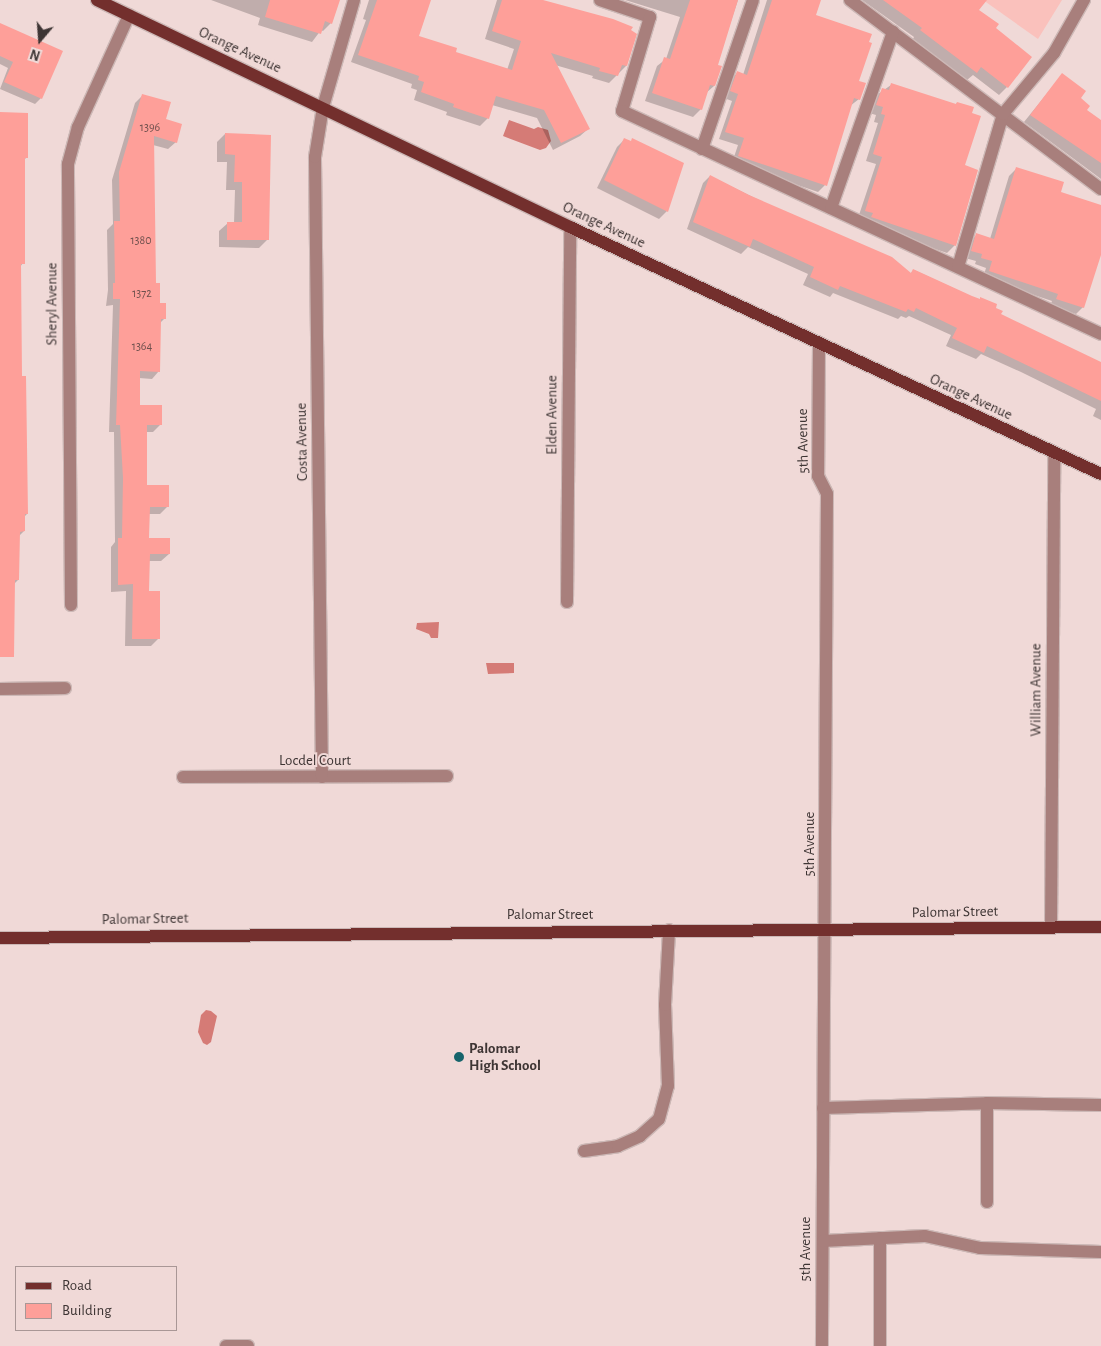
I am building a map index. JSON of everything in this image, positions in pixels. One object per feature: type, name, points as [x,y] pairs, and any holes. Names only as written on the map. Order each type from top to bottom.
[{"type":"main road","name":"Orange Avenue","points":[[97,0],[570,227],[1054,454],[1101,474]]},
{"type":"main road","name":"Palomar Street","points":[[0,938],[1101,927]]},
{"type":"street","name":"Costa Avenue","points":[[322,777],[315,157],[323,108],[354,0]]},
{"type":"street","points":[[600,0],[650,17],[622,111],[1101,334]]},
{"type":"street","points":[[702,149],[753,0]]},
{"type":"street","points":[[850,0],[1101,189]]},
{"type":"street","points":[[958,267],[1003,114],[1054,53],[1084,0]]},
{"type":"street","name":"Sheryl Avenue","points":[[71,606],[68,164],[78,126],[128,15]]},
{"type":"street","points":[[831,208],[893,32]]},
{"type":"street","name":"Elden Avenue","points":[[567,602],[570,227]]},
{"type":"street","name":"5th Avenue","points":[[819,344],[818,476],[827,494],[826,929],[822,1346]]},
{"type":"street","name":"William Avenue","points":[[1051,927],[1054,454]]},
{"type":"street","points":[[0,689],[65,688]]},
{"type":"street","name":"Locdel Court","points":[[183,777],[448,776]]},
{"type":"street","points":[[584,1151],[618,1146],[640,1136],[659,1119],[668,1086],[665,1005],[669,930]]},
{"type":"street","points":[[823,1108],[987,1103],[1101,1105]]},
{"type":"street","points":[[987,1103],[987,1202]]},
{"type":"street","points":[[823,1241],[925,1236],[980,1248],[1101,1252]]},
{"type":"street","points":[[880,1238],[880,1346]]},
{"type":"street","points":[[226,1346],[248,1346]]},
{"type":"shaded area","points":[[983,0],[1062,0],[1038,39]]},
{"type":"shaded area","points":[[509,120],[534,129],[538,127],[548,130],[551,141],[546,148],[540,150],[503,136]]},
{"type":"shaded area","points":[[439,622],[438,638],[431,638],[429,634],[416,629],[417,623]]},
{"type":"shaded area","points":[[486,663],[514,663],[514,673],[488,674]]},
{"type":"shaded area","points":[[206,1010],[211,1011],[217,1016],[211,1042],[207,1045],[203,1043],[198,1032],[201,1015]]},
{"type":"building","points":[[270,0],[340,0],[332,24],[325,21],[321,34],[265,17]]},
{"type":"building","points":[[377,0],[431,0],[419,36],[457,48],[456,52],[512,70],[521,41],[492,31],[502,0],[543,0],[613,19],[633,27],[631,30],[637,34],[627,66],[622,65],[618,76],[599,71],[600,68],[551,53],[590,129],[561,143],[544,110],[496,96],[489,119],[453,107],[454,104],[421,92],[424,82],[418,80],[419,76],[358,55]]},
{"type":"building","points":[[690,0],[738,0],[718,65],[722,66],[715,86],[710,85],[702,110],[652,93],[664,57],[670,59]]},
{"type":"building","points":[[772,0],[821,0],[816,15],[872,34],[869,42],[872,43],[859,81],[866,83],[860,100],[854,98],[827,186],[738,156],[744,138],[725,132],[738,94],[730,91],[737,71],[747,75]]},
{"type":"building","points":[[883,0],[987,0],[979,10],[999,24],[996,28],[1032,57],[1008,88],[981,67],[977,73],[920,30],[922,28]]},
{"type":"building","points":[[0,23],[63,51],[42,99],[4,82],[13,62],[0,56]]},
{"type":"building","points":[[1062,73],[1086,91],[1081,98],[1090,106],[1087,110],[1101,120],[1101,163],[1030,115]]},
{"type":"building","points":[[891,83],[956,104],[957,102],[974,107],[972,113],[981,116],[965,165],[978,170],[956,246],[871,217],[873,213],[865,211],[882,157],[873,154],[885,115],[881,114],[883,107],[876,105],[882,88],[889,90]]},
{"type":"building","points":[[142,94],[171,102],[166,119],[182,124],[177,143],[154,136],[156,283],[160,283],[160,303],[166,303],[166,319],[161,319],[160,372],[140,371],[140,405],[162,405],[162,425],[147,425],[147,485],[169,485],[169,507],[150,507],[149,538],[170,538],[170,554],[150,554],[149,591],[160,591],[160,639],[132,639],[133,584],[118,585],[118,538],[122,538],[123,478],[120,425],[116,425],[120,299],[113,299],[113,283],[115,283],[114,221],[120,221],[119,172]]},
{"type":"building","points":[[0,112],[28,113],[28,158],[25,158],[25,264],[21,264],[22,376],[26,376],[28,514],[25,514],[25,531],[20,532],[19,580],[15,580],[14,657],[0,657]]},
{"type":"building","points":[[225,133],[271,135],[269,240],[227,240],[227,222],[242,222],[242,182],[234,182],[235,155],[225,154]]},
{"type":"building","points":[[624,138],[631,141],[632,138],[684,163],[668,212],[604,180]]},
{"type":"building","points":[[1016,167],[1064,182],[1061,192],[1101,205],[1101,255],[1084,308],[1056,299],[1058,294],[989,271],[992,261],[981,258],[982,254],[971,251],[976,233],[994,239]]},
{"type":"building","points":[[710,175],[749,195],[892,257],[911,273],[913,269],[972,296],[997,304],[996,308],[1003,311],[1001,314],[1101,362],[1101,401],[987,346],[984,353],[952,338],[957,328],[916,308],[914,312],[908,309],[906,312],[840,286],[838,290],[810,277],[814,267],[753,239],[750,247],[693,222]]},
{"type":"place","name":"Palomar High School","points":[[459,1057]]}]
